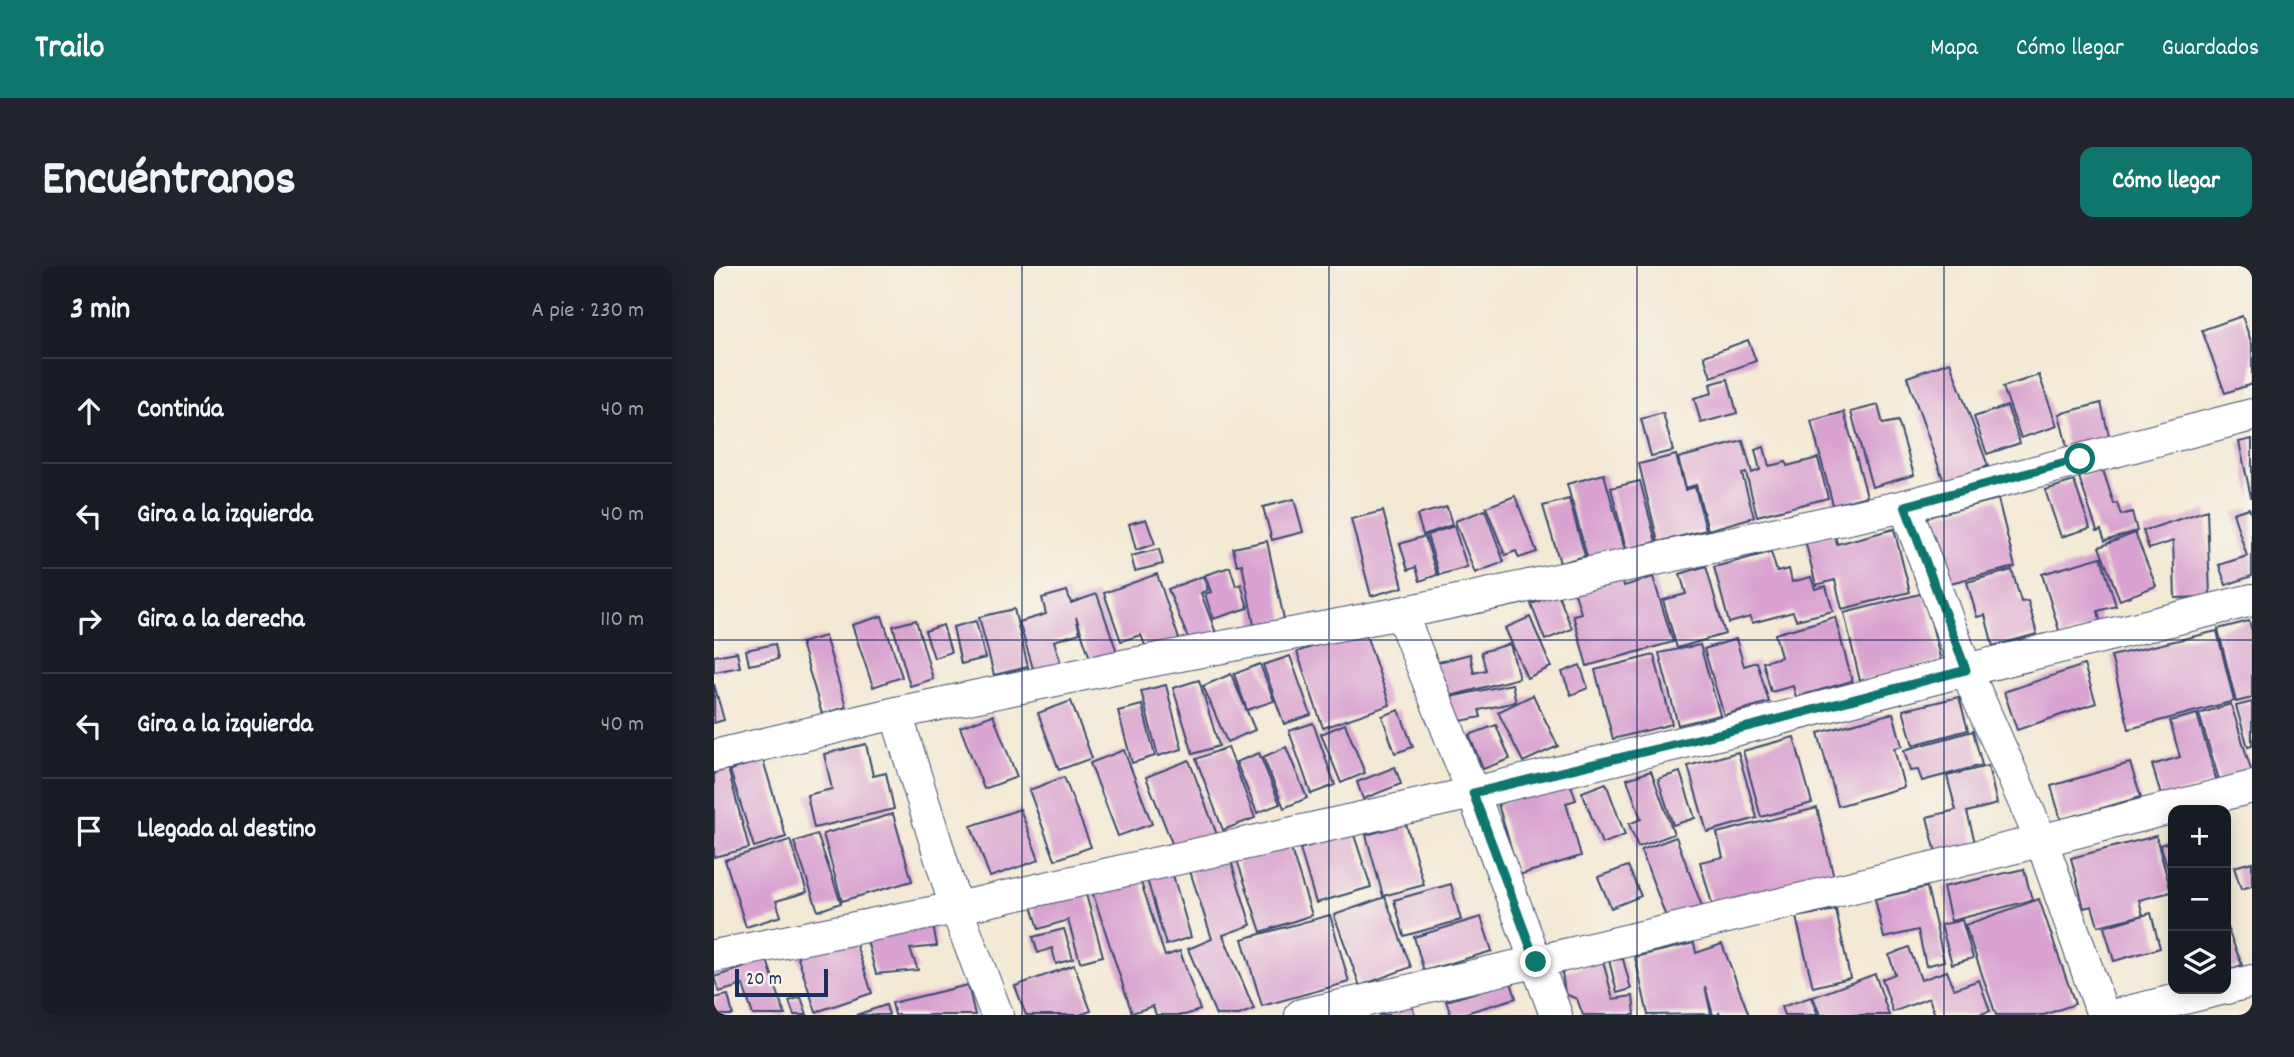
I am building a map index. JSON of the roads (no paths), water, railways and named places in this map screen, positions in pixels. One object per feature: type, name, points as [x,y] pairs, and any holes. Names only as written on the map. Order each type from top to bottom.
[{"type":"street","points":[[714,756],[896,713],[1401,613],[1905,506],[2252,415]]},
{"type":"street","points":[[1905,506],[1966,670],[2042,842],[2103,1015]]},
{"type":"street","points":[[714,956],[956,908],[1473,793],[2252,600]]},
{"type":"street","points":[[1401,613],[1473,793],[1556,1015]]},
{"type":"street","points":[[896,713],[956,908],[997,1015]]},
{"type":"street","points":[[1300,1015],[2042,842],[2252,787]]},
{"type":"street","points":[[2231,986],[2252,981]]},
{"type":"street","points":[[2116,1015],[2200,994]]}]
